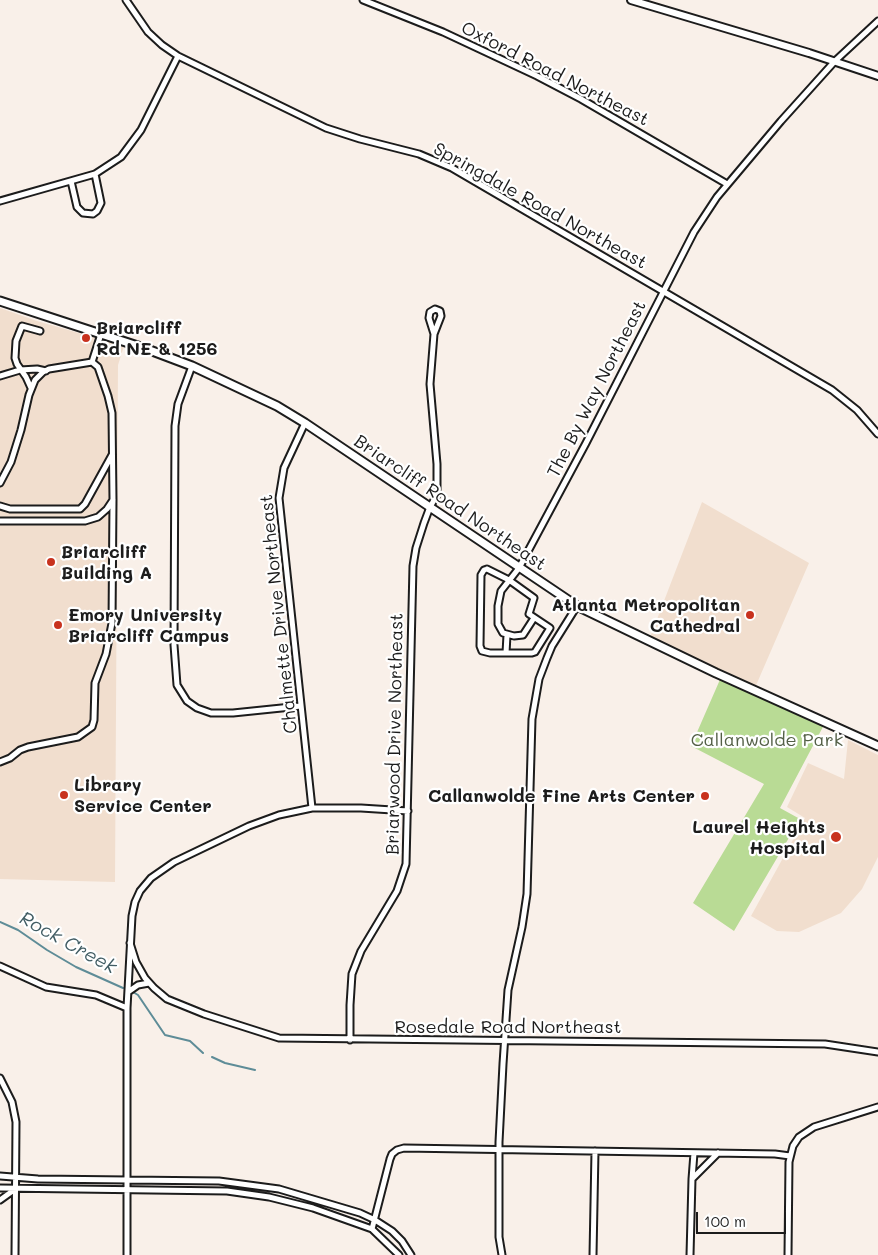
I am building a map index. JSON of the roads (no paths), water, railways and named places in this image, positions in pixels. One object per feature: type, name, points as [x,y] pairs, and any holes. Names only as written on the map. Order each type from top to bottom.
[{"type":"main road","name":"Briarcliff Road Northeast","points":[[0,302],[147,349],[192,366],[263,399],[305,423],[577,606],[708,670],[878,746]]},
{"type":"street","name":"Springdale Road Northeast","points":[[126,0],[148,32],[178,56],[326,128],[419,154],[452,168],[832,390],[856,409],[878,434]]},
{"type":"street","name":"Oxford Road Northeast","points":[[363,0],[443,32],[537,76],[581,99],[727,184]]},
{"type":"street","points":[[632,0],[836,61],[878,76]]},
{"type":"street","name":"The By Way Northeast","points":[[507,635],[498,627],[498,606],[501,591],[519,568],[586,443],[694,232],[727,184],[781,122],[836,61],[878,21]]},
{"type":"street","points":[[0,201],[95,174],[113,163],[127,151],[141,130],[178,56]]},
{"type":"street","points":[[71,181],[77,207],[83,213],[93,214],[98,211],[102,203],[95,174]]},
{"type":"street","points":[[31,388],[15,358],[22,326],[40,331]]},
{"type":"street","points":[[92,362],[101,334]]},
{"type":"street","name":"Briarwood Drive Northeast","points":[[350,1040],[352,974],[362,951],[397,891],[407,857],[413,566],[420,535],[430,507],[438,495],[430,384],[434,334]]},
{"type":"street","points":[[0,483],[11,462],[31,388],[39,376],[47,371],[92,362]]},
{"type":"street","points":[[0,762],[28,747],[78,737],[92,727],[95,683],[106,654],[112,623],[113,455],[110,404],[98,367],[92,362]]},
{"type":"street","points":[[192,366],[178,404],[175,426],[174,645],[177,685],[187,701],[197,708],[211,713],[233,713],[301,706]]},
{"type":"street","points":[[0,376],[20,370],[38,369],[47,371]]},
{"type":"street","name":"Chalmette Drive Northeast","points":[[305,423],[284,468],[279,498],[312,808]]},
{"type":"street","points":[[0,506],[10,509],[80,509],[113,455]]},
{"type":"street","points":[[0,521],[85,521],[98,517],[113,500]]},
{"type":"street","points":[[487,569],[509,580],[534,598],[529,614],[534,618],[550,628],[535,652],[506,653],[482,651],[480,646],[481,575],[484,570],[487,569]]},
{"type":"street","points":[[502,1255],[499,1237],[499,1150],[502,1064],[509,980],[526,902],[532,719],[541,672],[552,646],[577,606]]},
{"type":"street","points":[[506,653],[507,635],[523,635],[534,618]]},
{"type":"street","points":[[542,640],[552,646]]},
{"type":"street","points":[[127,1255],[127,1008],[130,943],[135,902],[145,885],[158,873],[184,857],[249,826],[279,816],[312,808],[361,808],[408,811]]},
{"type":"street","name":"Rosedale Road Northeast","points":[[130,943],[136,962],[149,983],[172,1002],[268,1036],[283,1039],[825,1044],[878,1052]]},
{"type":"street","points":[[0,966],[46,987],[96,995],[127,1008]]},
{"type":"street","points":[[128,992],[138,985],[149,983]]},
{"type":"street","points":[[0,1078],[12,1102],[16,1122],[15,1255]]},
{"type":"street","points":[[788,1255],[790,1156],[793,1146],[799,1137],[814,1127],[878,1107]]},
{"type":"street","points":[[372,1229],[390,1159],[397,1150],[404,1148],[775,1154],[790,1156]]},
{"type":"street","points":[[593,1255],[595,1151]]},
{"type":"street","points":[[690,1255],[694,1153]]},
{"type":"street","points":[[692,1179],[718,1153]]},
{"type":"street","points":[[0,1176],[15,1178],[218,1181],[277,1189],[321,1200],[375,1220],[392,1231],[402,1241],[411,1255]]},
{"type":"street","points":[[0,1188],[227,1192],[275,1198],[313,1208],[372,1229],[399,1255]]},
{"type":"street","points":[[0,1200],[14,1189]]},
{"type":"street","points":[[275,1198],[277,1189]]},
{"type":"waterway","name":"Rock Creek","points":[[0,922],[18,930],[76,967],[123,988]]},
{"type":"waterway","name":"Rock Creek","points":[[133,992],[138,995],[165,1035],[190,1041],[203,1053]]},
{"type":"waterway","name":"Rock Creek","points":[[212,1057],[225,1063],[255,1070]]},
{"type":"place","name":"Briarcliff Rd NE & 1256","points":[[86,338]]},
{"type":"place","name":"Briarcliff Building A","points":[[51,562]]},
{"type":"place","name":"Atlanta Metropolitan Cathedral","points":[[750,615]]},
{"type":"place","name":"Emory University Briarcliff Campus","points":[[58,625]]},
{"type":"place","name":"Library Service Center","points":[[64,795]]},
{"type":"place","name":"Callanwolde Fine Arts Center","points":[[705,796]]},
{"type":"place","name":"Laurel Heights Hospital","points":[[836,837]]},
{"type":"park label","name":"Callanwolde Park","points":[[767,740]]}]
